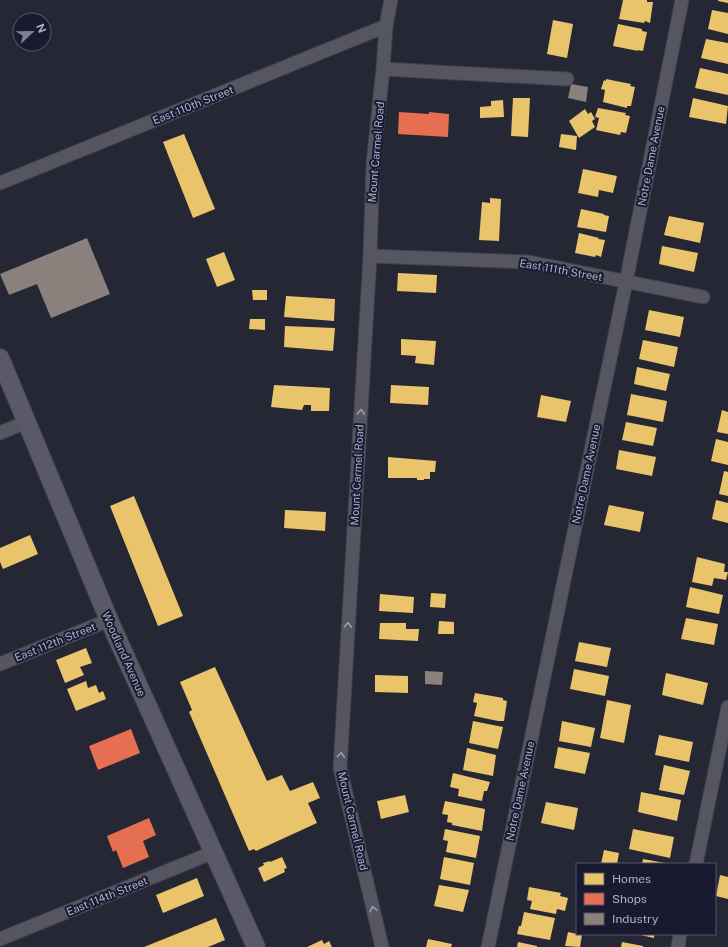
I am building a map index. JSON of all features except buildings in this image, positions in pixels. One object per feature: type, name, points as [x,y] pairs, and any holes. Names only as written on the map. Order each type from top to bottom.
[{"type":"main road","name":"Woodland Avenue","points":[[0,358],[109,620],[256,947]]},
{"type":"street","name":"Mount Carmel Road","points":[[382,947],[340,768],[370,256],[373,164],[386,26],[391,0]]},
{"type":"street","name":"Notre Dame Avenue","points":[[488,947],[626,282],[682,0]]},
{"type":"street","name":"East 110th Street","points":[[0,184],[386,26]]},
{"type":"street","points":[[383,69],[567,80]]},
{"type":"street","name":"East 111th Street","points":[[370,256],[529,262],[703,297]]},
{"type":"street","points":[[0,433],[26,422]]},
{"type":"street","name":"East 112th Street","points":[[0,664],[109,620]]},
{"type":"street","points":[[696,863],[728,707]]},
{"type":"street","name":"East 114th Street","points":[[0,939],[214,852]]},
{"type":"street","points":[[678,947],[680,935]]}]
